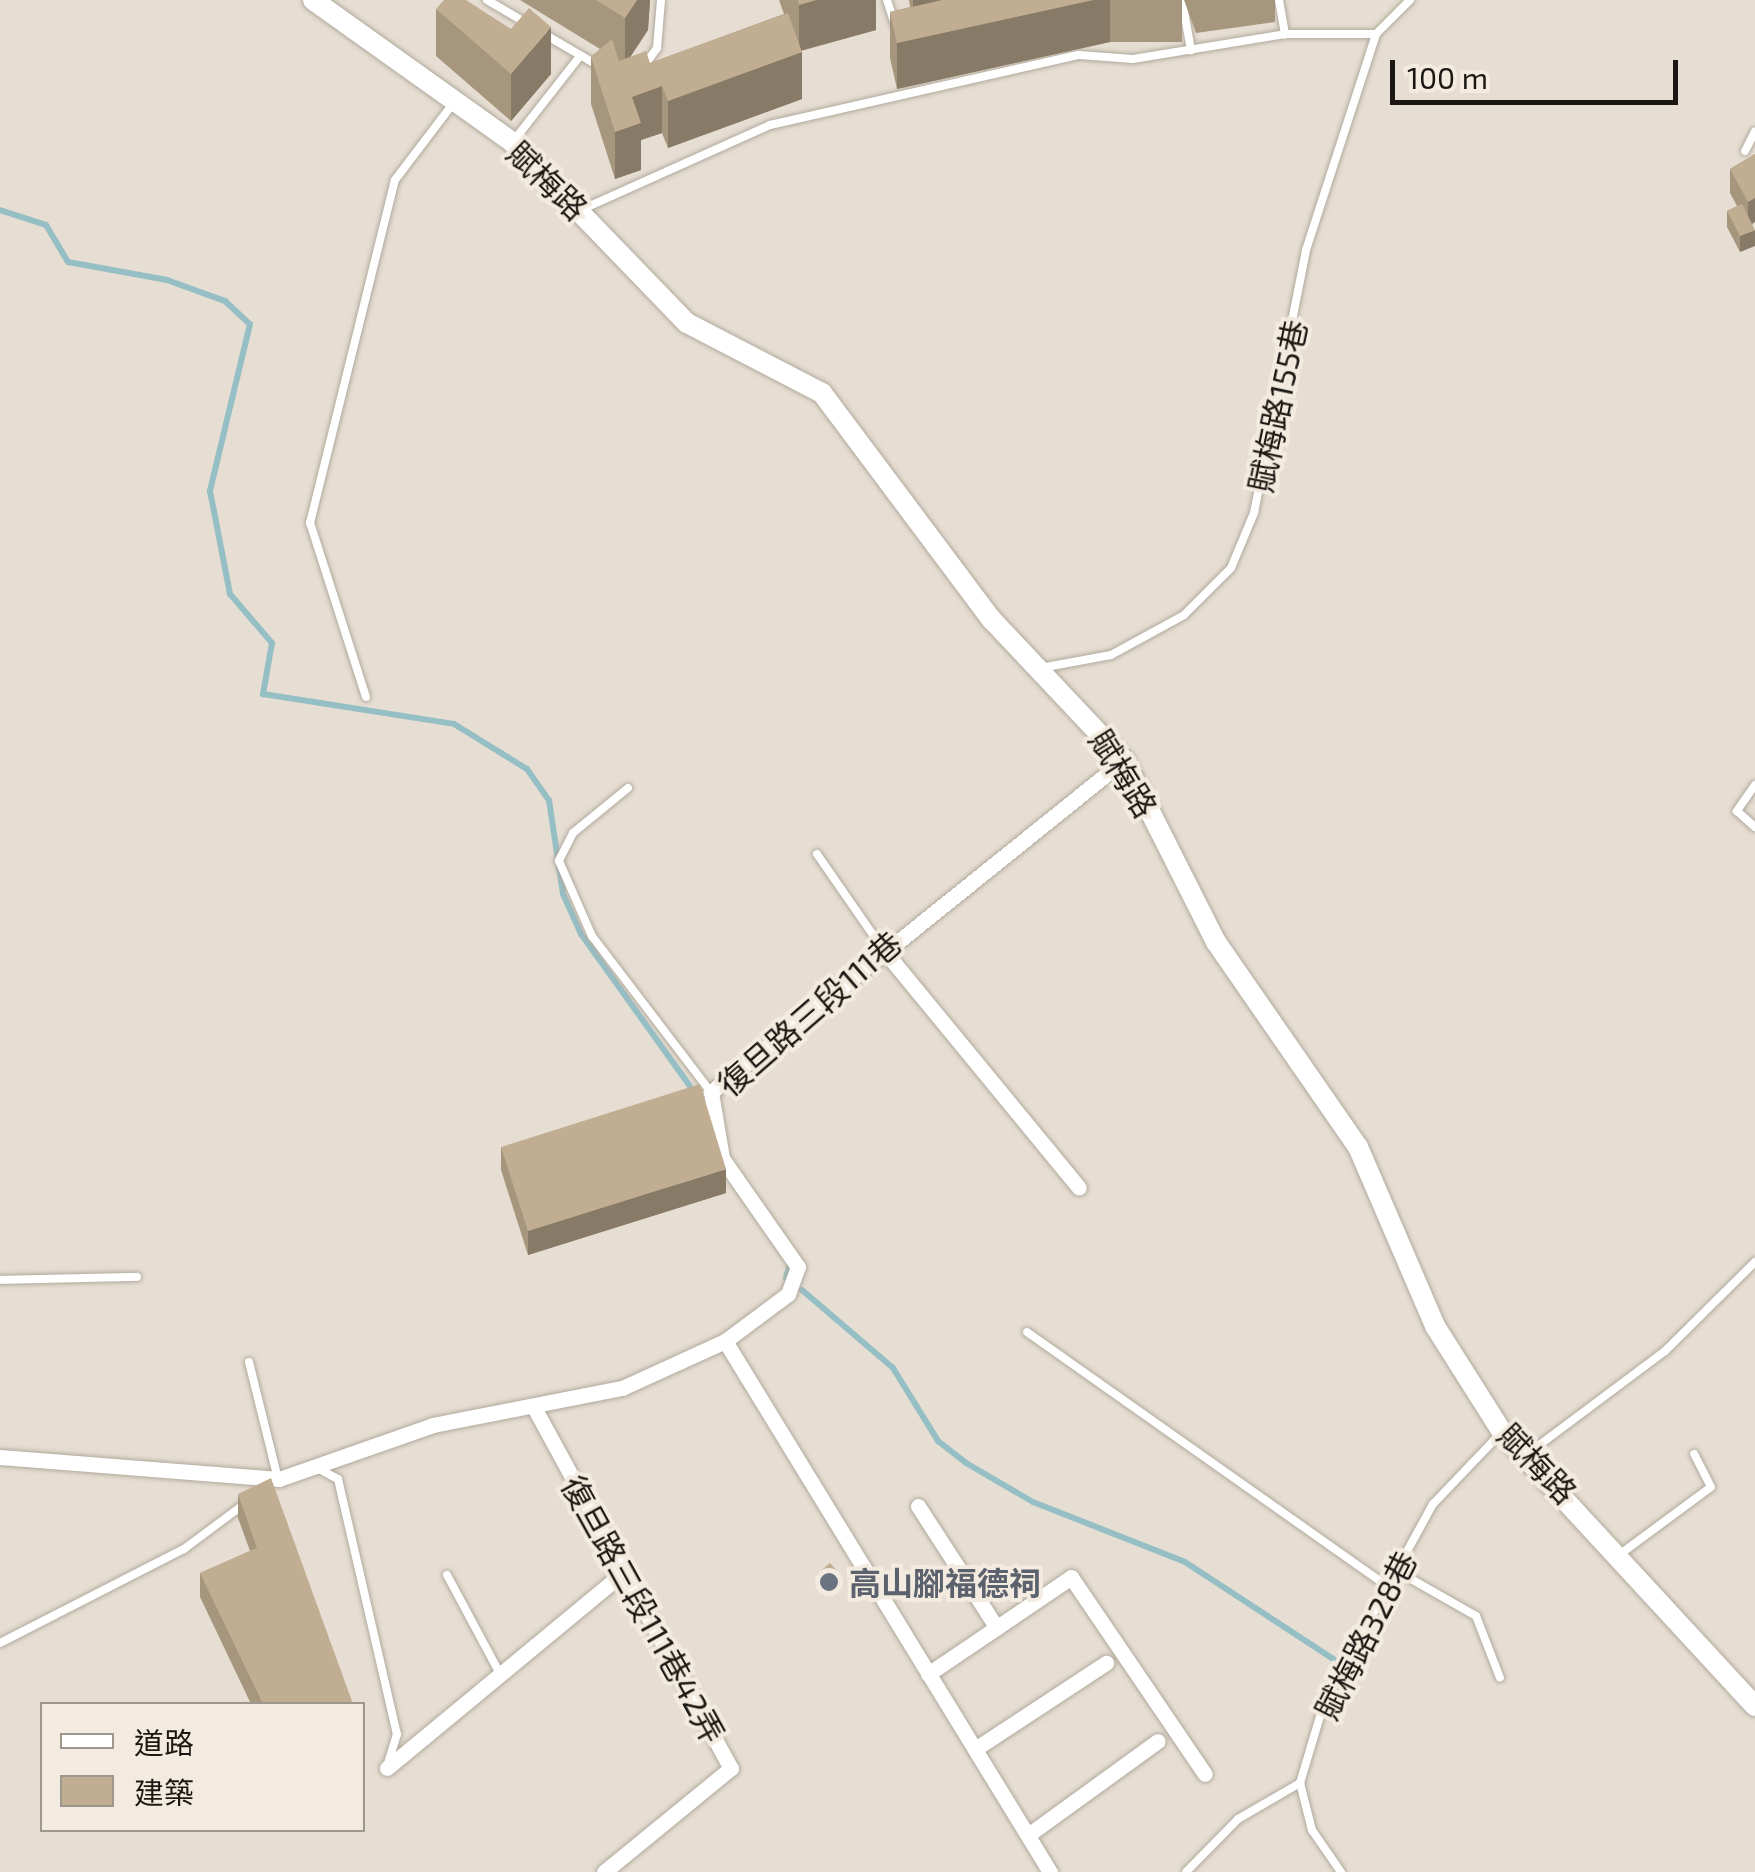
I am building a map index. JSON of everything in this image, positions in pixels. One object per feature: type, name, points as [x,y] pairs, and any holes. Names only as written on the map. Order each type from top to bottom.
[{"type":"street","name":"賦梅路","points":[[313,0],[512,142],[583,210],[687,323],[822,393],[992,620],[1046,667],[1124,760],[1216,942],[1358,1147],[1435,1326],[1502,1432],[1530,1452],[1623,1552],[1755,1706]]},
{"type":"street","name":"復旦路三段111巷","points":[[0,1458],[279,1478],[319,1469],[432,1424],[536,1412],[622,1388],[725,1341],[788,1294],[798,1267],[722,1158],[711,1092],[882,948],[1124,760]]},
{"type":"street","points":[[882,948],[1079,1188]]},
{"type":"street","points":[[725,1341],[1050,1872]]},
{"type":"street","name":"復旦路三段111巷42弄","points":[[536,1412],[731,1768],[604,1872]]},
{"type":"street","points":[[918,1506],[997,1628]]},
{"type":"street","points":[[387,1768],[624,1573]]},
{"type":"street","points":[[928,1674],[1071,1577],[1206,1774]]},
{"type":"street","points":[[974,1749],[1106,1663]]},
{"type":"street","points":[[1028,1834],[1158,1741]]},
{"type":"lane","points":[[487,0],[616,75]]},
{"type":"lane","points":[[632,76],[658,48],[661,0]]},
{"type":"lane","points":[[887,0],[901,34]]},
{"type":"lane","points":[[1182,0],[1191,50]]},
{"type":"lane","points":[[1279,0],[1284,34]]},
{"type":"lane","points":[[583,210],[770,125],[1079,55],[1191,50],[1284,34],[1376,34],[1410,0]]},
{"type":"lane","name":"賦梅路155巷","points":[[1046,667],[1111,655],[1184,615],[1231,568],[1254,513],[1306,250],[1376,34]]},
{"type":"lane","points":[[512,142],[580,56]]},
{"type":"lane","points":[[366,697],[310,523],[395,180],[455,101]]},
{"type":"lane","points":[[1745,151],[1755,131]]},
{"type":"lane","points":[[1755,786],[1738,811],[1755,827]]},
{"type":"lane","points":[[628,788],[573,834],[559,861],[592,936],[711,1092]]},
{"type":"lane","points":[[817,854],[882,948]]},
{"type":"lane","points":[[1530,1452],[1665,1351],[1755,1262]]},
{"type":"lane","points":[[0,1280],[137,1277]]},
{"type":"lane","points":[[1027,1332],[1386,1586]]},
{"type":"lane","points":[[0,1643],[184,1549],[279,1478],[249,1362]]},
{"type":"lane","name":"賦梅路328巷","points":[[1300,1784],[1324,1703],[1433,1504],[1502,1432]]},
{"type":"lane","points":[[1623,1552],[1711,1487],[1694,1454]]},
{"type":"lane","points":[[319,1469],[338,1479],[397,1734],[387,1768]]},
{"type":"lane","points":[[1397,1571],[1476,1616],[1500,1678]]},
{"type":"lane","points":[[448,1575],[500,1674]]},
{"type":"lane","points":[[1186,1872],[1238,1819],[1300,1784],[1312,1830],[1341,1872]]},
{"type":"building","points":[[444,0],[466,0],[511,29],[529,8],[551,27],[511,74],[436,9]]},
{"type":"building","points":[[596,0],[637,0],[625,18]]},
{"type":"building","points":[[942,0],[1093,0],[897,43],[890,12]]},
{"type":"building","points":[[788,13],[802,52],[668,101],[662,86],[632,97],[641,123],[615,132],[591,57],[612,39],[619,61],[646,51],[650,63]]},
{"type":"building","points":[[1755,154],[1755,198],[1748,202],[1730,169]]},
{"type":"building","points":[[1742,204],[1755,230],[1740,236],[1727,211]]},
{"type":"building","points":[[700,1084],[726,1169],[528,1231],[501,1147]]},
{"type":"building","points":[[271,1478],[352,1702],[262,1702],[200,1573],[257,1548],[238,1494]]},
{"type":"building","points":[[830,1563],[841,1575],[827,1586],[817,1574]]},
{"type":"waterway","points":[[0,210],[46,225],[68,262],[167,280],[225,301],[250,324],[210,491],[230,594],[272,643],[263,694],[454,724],[527,769],[549,800],[563,894],[581,934],[694,1092]]},
{"type":"waterway","points":[[786,1278],[791,1260]]},
{"type":"waterway","points":[[802,1290],[893,1368],[938,1441],[966,1463],[1033,1502],[1185,1562],[1335,1660]]},
{"type":"place","name":"高山腳福德祠","points":[[829,1582]]}]
